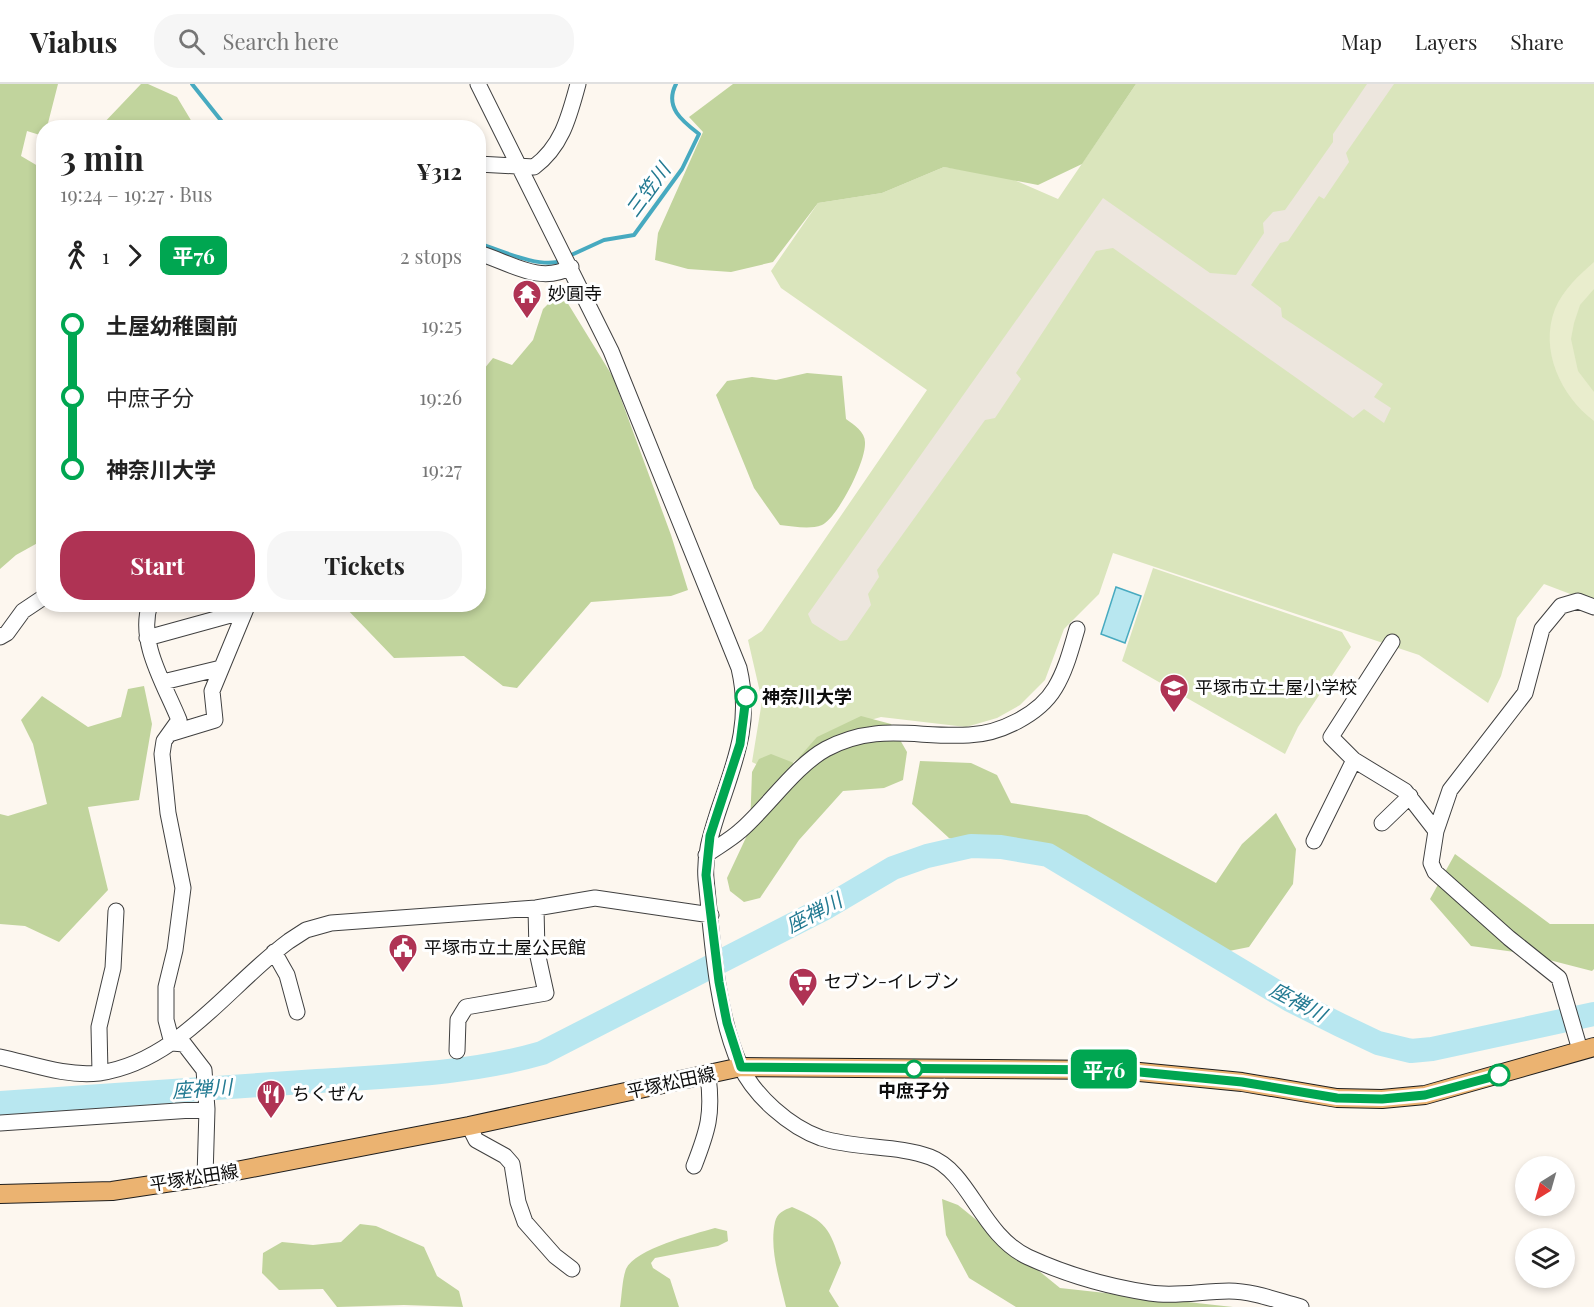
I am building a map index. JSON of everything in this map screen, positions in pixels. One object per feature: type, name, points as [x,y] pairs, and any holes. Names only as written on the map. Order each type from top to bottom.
[{"type":"main road","name":"平塚松田線","points":[[0,1194],[112,1191],[205,1177],[469,1126],[708,1076],[741,1067],[1119,1070],[1242,1082],[1337,1098],[1382,1099],[1425,1095],[1587,1049]]},
{"type":"street","points":[[478,84],[611,351],[739,668],[746,697],[740,744],[706,855],[706,875],[714,945],[727,1023],[741,1067],[777,1113],[807,1131],[847,1145],[930,1157],[948,1167],[986,1222],[1002,1240],[1026,1256],[1064,1270],[1151,1293],[1181,1295],[1230,1291],[1255,1294],[1301,1307]]},
{"type":"street","points":[[486,164],[534,167],[550,156],[565,126],[578,84]]},
{"type":"street","points":[[486,257],[529,273],[543,275],[571,267]]},
{"type":"street","points":[[1587,1049],[1559,978],[1552,970],[1509,938],[1435,872],[1431,863],[1436,831],[1450,790],[1525,693],[1542,629],[1561,606],[1578,601],[1594,607]]},
{"type":"street","points":[[0,637],[7,633],[23,611],[36,602]]},
{"type":"street","points":[[148,612],[147,638],[178,720],[164,741],[162,754],[168,813],[183,888],[175,950],[166,987],[166,1020],[172,1043]]},
{"type":"street","points":[[147,638],[233,612]]},
{"type":"street","points":[[169,734],[215,720],[212,691],[244,612]]},
{"type":"street","points":[[706,855],[740,831],[823,750],[848,739],[905,731],[970,735],[1004,727],[1032,711],[1053,691],[1068,661],[1077,629]]},
{"type":"street","points":[[1392,642],[1331,737],[1354,760],[1379,773],[1410,796],[1436,831]]},
{"type":"street","points":[[163,682],[221,668]]},
{"type":"street","points":[[1314,841],[1354,760]]},
{"type":"street","points":[[1382,823],[1410,796]]},
{"type":"street","points":[[0,1058],[71,1073],[100,1072],[139,1060],[172,1043],[274,952],[306,930],[331,923],[536,908],[595,898],[711,915]]},
{"type":"street","points":[[457,1051],[458,1020],[466,1006],[546,993],[537,952],[536,908]]},
{"type":"street","points":[[100,1072],[99,1027],[113,968],[116,911]]},
{"type":"street","points":[[274,952],[287,975],[297,1012]]},
{"type":"street","points":[[172,1043],[184,1044],[202,1066],[205,1074],[205,1177]]},
{"type":"street","points":[[694,1166],[707,1131],[712,1104],[708,1076]]},
{"type":"street","points":[[0,1123],[206,1106]]},
{"type":"street","points":[[469,1126],[476,1140],[505,1156],[512,1164],[518,1202],[525,1222],[555,1256],[572,1269]]},
{"type":"green space","points":[[0,84],[58,84],[49,120],[36,120],[36,134],[27,131],[21,156],[36,165],[36,544],[16,555],[0,569]]},
{"type":"green space","points":[[141,84],[148,84],[177,97],[191,120],[107,120]]},
{"type":"green space","points":[[733,84],[1136,84],[1082,164],[1038,185],[944,167],[882,193],[818,203],[773,262],[731,272],[688,269],[655,260],[658,233],[703,132],[689,117]]},
{"type":"green space","points":[[1136,84],[1594,84],[1594,603],[1544,584],[1517,618],[1501,676],[1488,703],[1419,655],[1113,553],[1099,594],[1064,629],[1045,680],[1020,705],[997,718],[966,727],[881,717],[831,731],[778,775],[752,762],[762,701],[748,640],[762,631],[927,390],[781,288],[771,271],[818,203],[882,193],[944,167],[1005,176],[1058,199]]},
{"type":"green space","points":[[1594,262],[1594,289],[1580,305],[1571,339],[1578,371],[1594,392],[1594,421],[1582,411],[1563,385],[1556,371],[1550,340],[1551,325],[1558,302],[1572,283]]},
{"type":"green space","points":[[553,299],[567,302],[613,377],[671,535],[688,590],[671,596],[591,602],[517,688],[503,686],[464,656],[394,658],[350,612],[486,612],[486,366],[493,358],[512,365],[533,340],[543,309]]},
{"type":"green space","points":[[807,373],[842,376],[846,419],[862,432],[865,440],[864,453],[856,476],[843,501],[828,520],[817,526],[780,525],[754,488],[716,395],[727,381],[752,377],[776,380]]},
{"type":"green space","points":[[1153,568],[1342,632],[1351,647],[1298,727],[1285,754],[1122,661]]},
{"type":"green space","points":[[144,686],[152,724],[139,800],[88,807],[108,890],[59,942],[25,926],[0,924],[0,814],[8,816],[47,804],[33,744],[21,720],[42,696],[88,727],[121,717],[128,689]]},
{"type":"green space","points":[[861,716],[891,724],[907,752],[903,780],[884,788],[843,791],[799,840],[760,898],[744,902],[730,891],[727,878],[750,829],[752,772],[759,759],[771,754],[794,763],[817,737]]},
{"type":"green space","points":[[920,761],[971,763],[997,775],[1011,803],[1087,815],[1216,883],[1242,844],[1276,813],[1296,849],[1293,884],[1249,947],[1224,952],[1163,926],[1061,867],[1005,856],[949,838],[912,804]]},
{"type":"green space","points":[[1455,854],[1550,924],[1594,924],[1594,969],[1592,971],[1522,953],[1471,946],[1430,899]]},
{"type":"green space","points":[[942,1199],[958,1205],[1060,1288],[1233,1307],[1016,1307],[969,1278],[946,1235]]},
{"type":"green space","points":[[792,1207],[820,1222],[833,1242],[841,1263],[829,1291],[839,1307],[786,1307],[773,1243],[777,1216]]},
{"type":"green space","points":[[360,1224],[376,1226],[424,1247],[437,1276],[459,1291],[463,1307],[404,1305],[337,1307],[323,1289],[279,1290],[262,1273],[263,1253],[282,1242],[313,1245],[341,1242]]},
{"type":"green space","points":[[715,1228],[727,1231],[728,1241],[718,1246],[655,1258],[651,1263],[653,1268],[670,1279],[679,1307],[620,1307],[626,1269],[632,1262],[666,1243]]},
{"type":"shaded area","points":[[1367,84],[1394,84],[1346,153],[1349,162],[1324,199],[1319,196],[1288,241],[1280,243],[1251,285],[1281,308],[1282,317],[1383,384],[1374,397],[1391,408],[1384,423],[1364,409],[1353,418],[1113,248],[1096,251],[1016,373],[1021,379],[995,418],[985,420],[877,570],[879,577],[868,594],[871,605],[847,640],[840,641],[812,623],[808,614],[1103,198],[1210,273],[1236,275],[1264,233],[1263,223],[1273,212],[1285,210],[1333,142],[1333,134]]},
{"type":"water","points":[[1116,587],[1141,596],[1125,643],[1101,634]]},
{"type":"waterway","name":"三笠川","points":[[192,84],[221,120]]},
{"type":"waterway","name":"三笠川","points":[[569,256],[604,240],[634,235],[682,169],[699,134],[677,113],[672,100],[676,84]]},
{"type":"waterway","name":"三笠川","points":[[486,246],[533,261],[544,263],[562,260]]},
{"type":"waterway","name":"座禅川","points":[[0,1103],[430,1073],[487,1066],[542,1053],[827,907],[893,868],[927,856],[971,846],[1001,847],[1048,855],[1290,1000],[1378,1043],[1411,1051],[1432,1049],[1594,1014]]},
{"type":"bus line","name":"平76","points":[[746,697],[740,744],[706,855],[706,875],[719,982],[727,1023],[741,1067],[1119,1070],[1242,1082],[1337,1098],[1382,1099],[1425,1095],[1499,1075]]},
{"type":"place","name":"妙圓寺","points":[[527,320]]},
{"type":"place","name":"神奈川大学","points":[[746,697]]},
{"type":"place","name":"平塚市立土屋小学校","points":[[1174,714]]},
{"type":"place","name":"平塚市立土屋公民館","points":[[403,974]]},
{"type":"place","name":"セブン-イレブン","points":[[803,1008]]},
{"type":"place","name":"中庶子分","points":[[914,1069]]},
{"type":"place","name":"ちくぜん","points":[[271,1120]]}]
